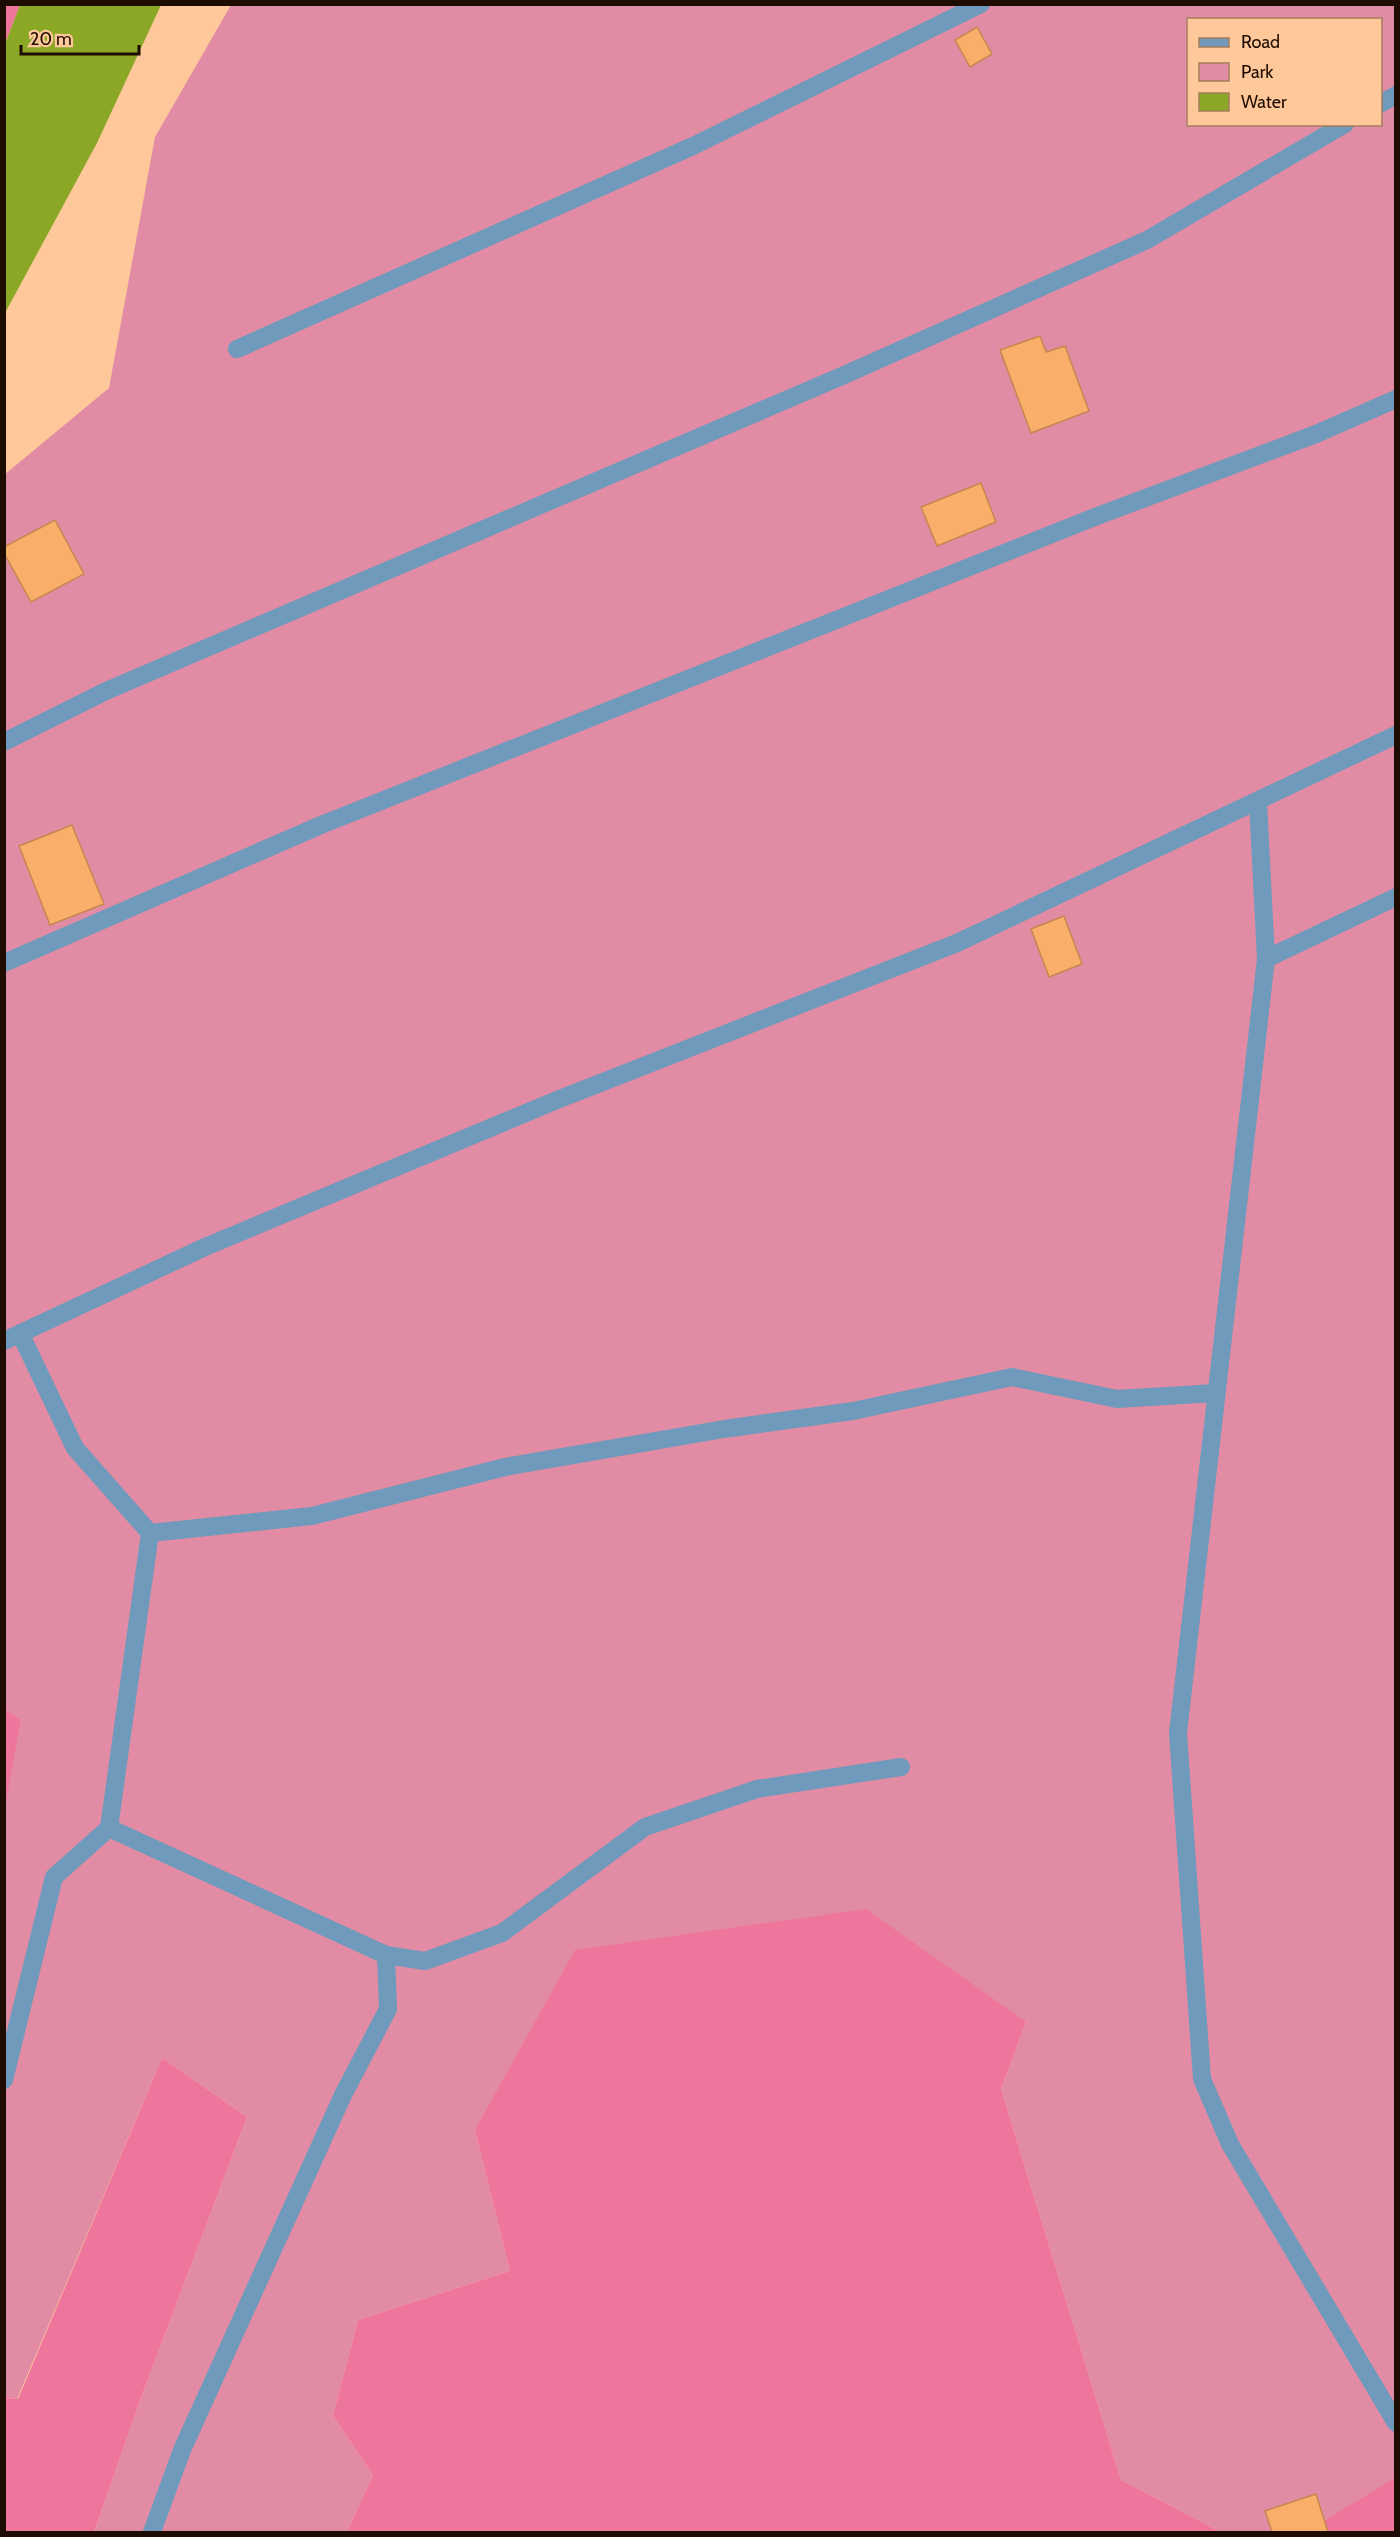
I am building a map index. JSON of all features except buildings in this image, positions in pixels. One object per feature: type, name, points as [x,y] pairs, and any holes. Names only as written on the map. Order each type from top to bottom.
[{"type":"street","points":[[237,349],[693,146],[981,4]]},
{"type":"street","points":[[1382,103],[1395,95]]},
{"type":"street","points":[[4,742],[106,691],[842,376],[1147,240],[1342,126]]},
{"type":"street","points":[[4,963],[321,825],[1100,515],[1316,434],[1395,399]]},
{"type":"street","points":[[4,2080],[54,1877],[109,1828],[150,1533],[75,1448],[12,1337],[205,1247],[557,1100],[957,943],[1395,735]]},
{"type":"street","points":[[1258,802],[1266,959],[1178,1733],[1202,2079],[1230,2144],[1395,2423]]},
{"type":"street","points":[[1266,959],[1395,897]]},
{"type":"street","points":[[150,1533],[312,1516],[505,1467],[724,1429],[854,1411],[1012,1377],[1117,1399],[1216,1393]]},
{"type":"street","points":[[109,1828],[386,1954],[425,1961],[502,1933],[645,1827],[757,1789],[901,1767]]},
{"type":"street","points":[[152,2532],[182,2450],[343,2095],[388,2009],[386,1954]]},
{"type":"green space","points":[[231,5],[1395,5],[1395,2479],[1305,2532],[1221,2532],[1121,2480],[1001,2089],[1026,2022],[475,2130],[510,2271],[358,2320],[333,2416],[373,2475],[347,2532],[94,2532],[142,2395],[247,2117],[162,2058],[17,2399],[5,2398],[4,1807],[21,1720],[4,1710],[4,475],[109,388],[155,137]]},
{"type":"shaded area","points":[[5,5],[20,5],[5,44]]},
{"type":"shaded area","points":[[5,1710],[21,1720],[5,1807]]},
{"type":"shaded area","points":[[866,1909],[1026,2022],[1001,2089],[1121,2480],[1221,2532],[347,2532],[373,2475],[333,2416],[358,2320],[510,2271],[475,2130],[575,1950]]},
{"type":"shaded area","points":[[162,2058],[247,2117],[142,2395],[94,2532],[5,2532],[5,2398],[18,2399]]},
{"type":"shaded area","points":[[1395,2478],[1395,2532],[1305,2532]]},
{"type":"water","points":[[20,5],[161,5],[97,143],[5,313],[5,44]]}]
